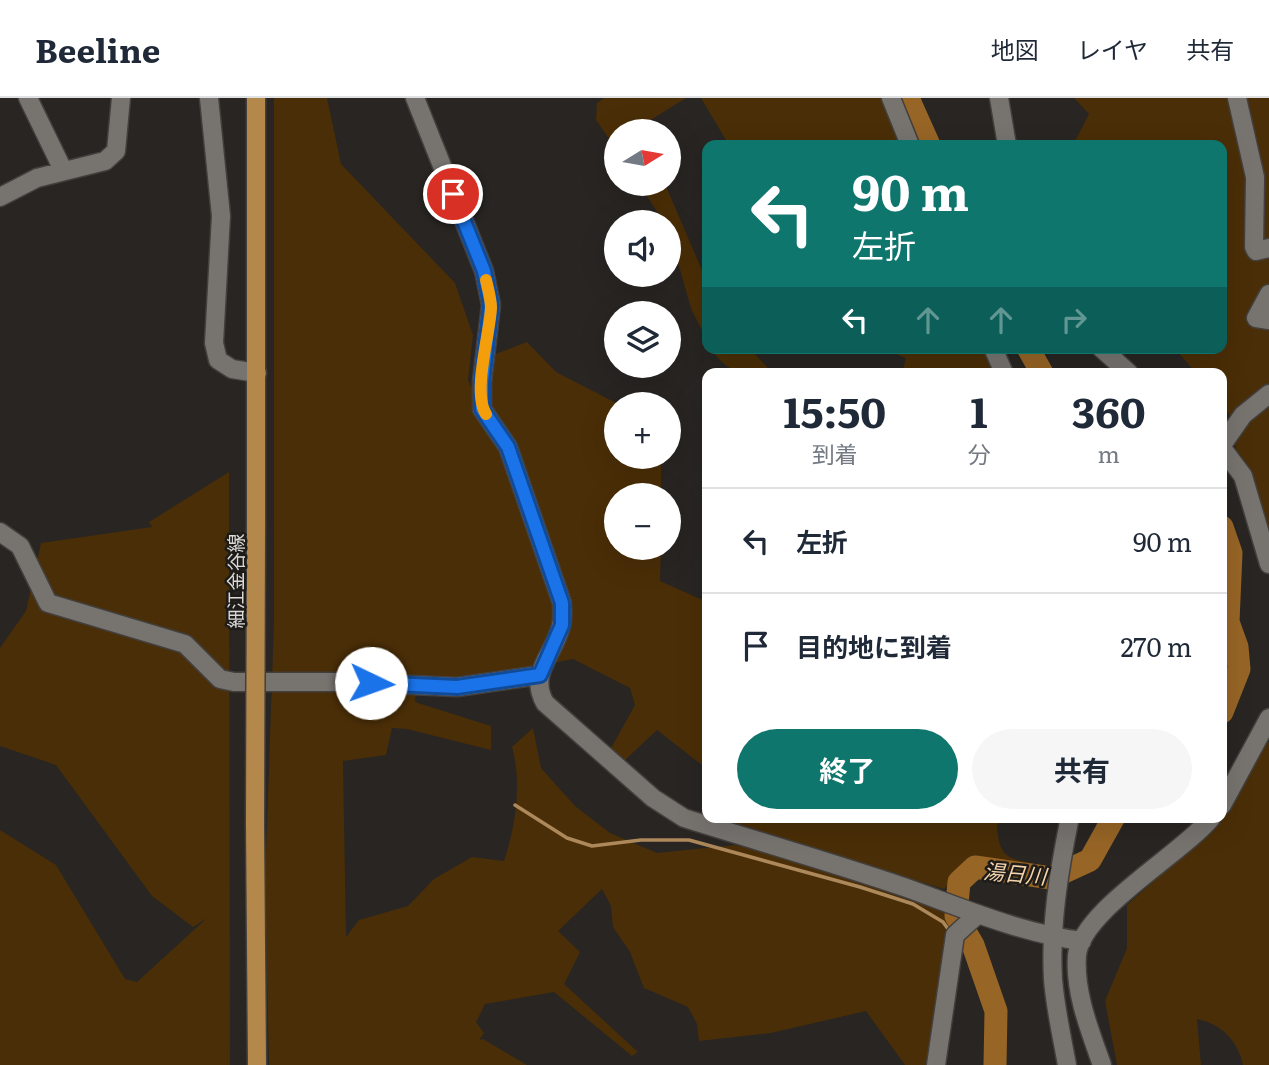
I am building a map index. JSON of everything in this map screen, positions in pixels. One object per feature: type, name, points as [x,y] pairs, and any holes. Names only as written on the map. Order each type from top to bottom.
[{"type":"main road","name":"細江金谷線","points":[[256,98],[257,1065]]},
{"type":"street","points":[[28,98],[63,170]]},
{"type":"street","points":[[0,197],[37,178],[105,161],[116,151],[121,98]]},
{"type":"street","points":[[209,98],[221,216],[214,343],[218,360],[233,369],[257,373]]},
{"type":"street","points":[[415,98],[484,271],[491,305],[482,382],[482,409],[508,447],[562,603],[562,625],[540,675],[538,690],[558,717],[653,798],[684,818],[903,887],[977,915],[1052,937],[1082,941]]},
{"type":"street","points":[[891,98],[908,140]]},
{"type":"street","points":[[999,98],[1006,140]]},
{"type":"street","points":[[1237,98],[1255,177],[1254,247],[1256,251],[1269,248]]},
{"type":"street","points":[[1269,294],[1256,318],[1269,320]]},
{"type":"street","points":[[1108,354],[1123,368]]},
{"type":"street","points":[[1227,439],[1243,415],[1269,394]]},
{"type":"street","points":[[1227,454],[1243,477],[1269,564]]},
{"type":"street","points":[[0,532],[20,546],[48,603],[185,644],[220,678],[234,682],[345,682],[457,687],[540,675]]},
{"type":"street","points":[[1227,796],[1269,718]]},
{"type":"street","points":[[1067,1065],[1053,982],[1052,937],[1060,863],[1069,823]]},
{"type":"street","points":[[1102,1065],[1084,1013],[1077,952],[1109,904],[1196,836],[1207,823]]},
{"type":"street","points":[[936,1065],[955,935],[977,915]]},
{"type":"shaded area","points":[[274,98],[327,98],[341,164],[455,283],[473,335],[468,380],[475,396],[493,355],[527,342],[556,372],[604,397],[604,469],[661,469],[661,483],[604,483],[604,560],[661,560],[660,581],[702,600],[702,765],[657,730],[624,761],[610,750],[635,705],[630,688],[573,659],[519,670],[417,680],[415,702],[491,726],[491,750],[407,729],[392,728],[386,755],[343,761],[346,937],[359,920],[408,906],[434,879],[472,857],[504,861],[516,804],[517,775],[512,747],[533,728],[541,768],[575,806],[610,833],[657,853],[735,845],[893,884],[946,914],[952,956],[937,1065],[905,1065],[866,1011],[771,1033],[699,1041],[697,1024],[688,1007],[644,988],[630,952],[613,927],[611,906],[602,889],[558,931],[580,952],[564,984],[638,1052],[632,1056],[554,992],[485,1004],[476,1022],[484,1033],[479,1040],[483,1039],[527,1065],[269,1065],[265,884],[274,623]]},
{"type":"shaded area","points":[[604,98],[686,98],[652,119],[604,119],[604,132],[596,120],[597,103]]},
{"type":"shaded area","points":[[701,98],[885,98],[900,140],[726,140]]},
{"type":"shaded area","points":[[1074,98],[1269,98],[1269,553],[1239,468],[1232,420],[1227,411],[1227,368],[1192,368],[1180,354],[1227,354],[1227,140],[1076,140],[1089,114]]},
{"type":"shaded area","points":[[647,196],[670,196],[676,210],[656,210]]},
{"type":"shaded area","points":[[681,221],[702,270],[702,330],[692,311],[681,273]]},
{"type":"shaded area","points":[[715,354],[755,354],[768,368],[731,368]]},
{"type":"shaded area","points":[[896,354],[989,354],[995,368],[903,368],[906,358]]},
{"type":"shaded area","points":[[229,472],[230,1065],[0,1065],[0,830],[56,865],[125,979],[137,982],[207,918],[193,927],[152,896],[56,765],[0,746],[0,648],[26,611],[41,543],[152,527],[149,522]]},
{"type":"shaded area","points":[[1263,741],[1269,742],[1269,1065],[1243,1065],[1237,1048],[1228,1035],[1214,1025],[1197,1019],[1201,1065],[1117,1065],[1105,1001],[1127,948],[1127,905],[1180,858],[1211,823],[1227,823],[1227,802]]},
{"type":"shaded area","points":[[999,823],[998,837],[1004,853],[1016,860],[1045,866],[1033,871],[972,865],[944,889],[732,824]]},
{"type":"waterway","name":"湯日川","points":[[908,98],[927,140]]},
{"type":"waterway","name":"湯日川","points":[[1031,354],[1039,368]]},
{"type":"waterway","name":"湯日川","points":[[1227,541],[1231,553],[1228,622],[1237,647],[1239,669],[1227,699]]},
{"type":"waterway","points":[[515,805],[567,838],[592,846],[641,840],[689,840],[860,887],[913,904],[943,922],[951,933]]},
{"type":"waterway","name":"湯日川","points":[[995,1065],[996,1011],[973,945],[956,916],[959,882],[975,867],[1051,878],[1090,860],[1111,823]]},
{"type":"waterway","points":[[960,945],[963,949],[973,945]]},
{"type":"slow traffic","points":[[486,280],[491,305],[482,382],[482,409],[486,414]]},
{"type":"route","points":[[371,683],[457,687],[540,675],[562,625],[562,603],[508,447],[482,409],[482,382],[491,305],[484,271],[453,194]]}]
